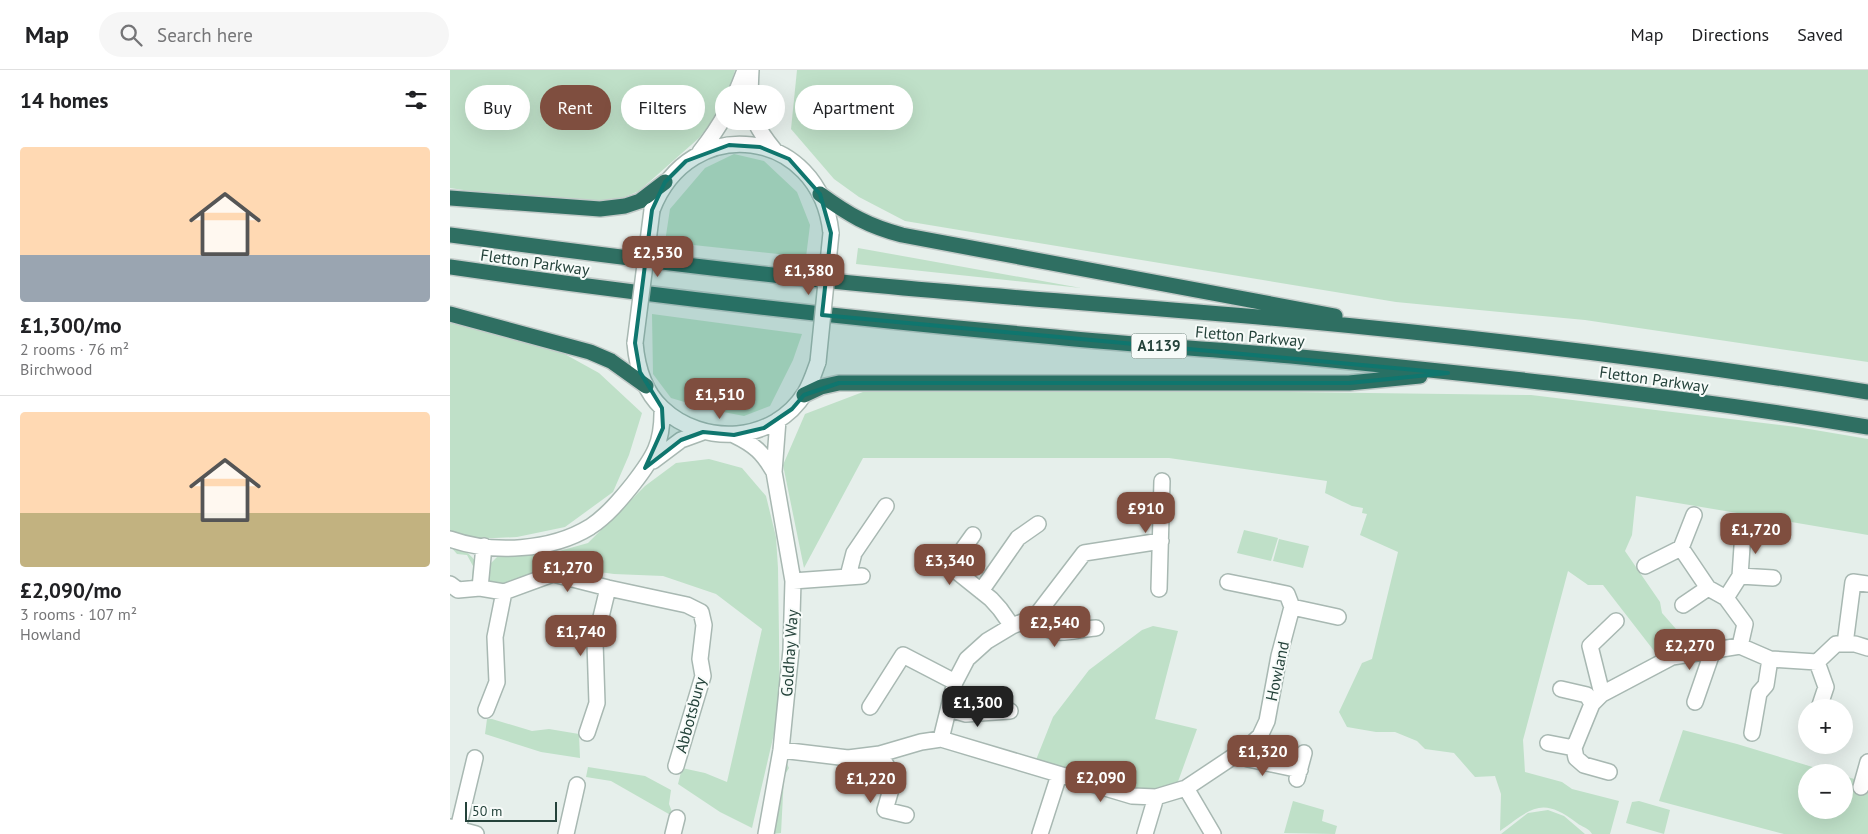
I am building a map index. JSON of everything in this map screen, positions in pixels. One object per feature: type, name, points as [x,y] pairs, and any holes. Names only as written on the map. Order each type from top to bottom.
[{"type":"highway","points":[[450,198],[600,209],[625,206],[640,201],[665,182]]},
{"type":"highway","points":[[820,194],[848,214],[877,228],[902,235],[1451,337]]},
{"type":"highway","name":"Fletton Parkway","points":[[450,236],[794,277],[1073,303],[1292,320],[1451,337],[1598,354],[1868,392]]},
{"type":"highway","name":"Fletton Parkway","points":[[450,267],[598,289],[790,312],[1057,338],[1289,356],[1581,386],[1868,427]]},
{"type":"highway","points":[[450,314],[590,352],[611,361],[646,386]]},
{"type":"highway","points":[[804,395],[821,387],[839,383],[1349,384],[1448,373]]},
{"type":"street","points":[[699,153],[718,129],[729,110],[746,70]]},
{"type":"street","points":[[751,70],[750,112],[760,134],[775,152]]},
{"type":"street","points":[[745,144],[775,152],[801,168],[812,180],[826,206],[831,233],[818,362],[812,379],[804,395],[792,409],[778,420],[749,433],[718,435],[703,432],[681,423],[662,408],[646,386],[638,365],[635,343],[652,210],[665,182],[686,161],[699,153],[729,145],[745,144]]},
{"type":"street","points":[[450,539],[462,543],[506,548],[551,542],[573,535],[590,526],[607,513],[645,468],[656,448],[663,428],[662,408]]},
{"type":"street","name":"Goldhay Way","points":[[766,834],[781,750],[791,650],[793,580],[774,472],[778,420]]},
{"type":"street","points":[[645,468],[681,440],[703,432]]},
{"type":"street","name":"Goldhay Way","points":[[734,435],[751,443],[765,456],[774,472]]},
{"type":"street","points":[[1159,589],[1162,481]]},
{"type":"street","points":[[793,580],[855,576],[854,552],[886,506]]},
{"type":"street","points":[[1645,566],[1681,548],[1694,515]]},
{"type":"street","points":[[981,591],[1018,538],[1038,524]]},
{"type":"street","points":[[1726,598],[1740,576],[1743,532]]},
{"type":"street","points":[[973,535],[953,563],[956,571],[1000,609],[1012,626]]},
{"type":"street","points":[[941,739],[955,682],[967,659],[988,641],[1012,626],[1035,617],[1084,553],[1161,541]]},
{"type":"street","points":[[480,588],[484,546]]},
{"type":"street","points":[[1681,548],[1708,588],[1726,598],[1745,624],[1740,646]]},
{"type":"street","name":"Abbotsbury","points":[[450,584],[458,590],[480,588],[504,592],[553,574],[687,605],[701,612],[704,625],[700,659],[703,676],[676,766]]},
{"type":"street","points":[[1740,576],[1773,578]]},
{"type":"street","points":[[1845,644],[1859,578]]},
{"type":"street","points":[[1228,582],[1287,594],[1292,607],[1338,617]]},
{"type":"street","points":[[587,733],[597,702],[595,642],[608,588]]},
{"type":"street","points":[[1683,605],[1708,588]]},
{"type":"street","points":[[486,710],[497,682],[495,637],[504,592]]},
{"type":"street","name":"Howland","points":[[781,750],[848,758],[880,754],[921,742],[941,739],[1132,796],[1156,797],[1186,788],[1239,753],[1260,736],[1267,721],[1279,656],[1292,607]]},
{"type":"street","points":[[1035,617],[1044,628],[1055,633],[1096,628]]},
{"type":"street","points":[[1609,772],[1584,765],[1576,758],[1574,748],[1597,699],[1590,646],[1616,621]]},
{"type":"street","points":[[1597,699],[1672,657],[1740,646],[1770,659],[1817,662],[1836,644],[1856,644],[1868,648]]},
{"type":"street","points":[[1696,702],[1713,650]]},
{"type":"street","points":[[870,707],[903,655],[955,682]]},
{"type":"street","points":[[1752,733],[1759,693],[1766,685],[1770,659]]},
{"type":"street","points":[[1817,662],[1826,688],[1822,699]]},
{"type":"street","points":[[1561,689],[1597,699]]},
{"type":"street","points":[[949,709],[966,714],[1010,711]]},
{"type":"street","points":[[1548,743],[1574,748]]},
{"type":"street","points":[[1239,753],[1248,759],[1298,774],[1304,753]]},
{"type":"street","points":[[880,754],[894,780],[885,810],[906,816]]},
{"type":"street","points":[[475,758],[454,828],[476,834]]},
{"type":"street","points":[[1861,786],[1868,762]]},
{"type":"street","points":[[1040,834],[1059,775]]},
{"type":"street","points":[[566,834],[577,784]]},
{"type":"street","points":[[1186,788],[1213,834]]},
{"type":"street","points":[[1145,834],[1156,797]]},
{"type":"street","points":[[673,834],[677,818]]},
{"type":"highlighted area","points":[[729,145],[760,147],[789,159],[820,194],[831,233],[822,315],[1448,373],[1349,383],[839,383],[804,395],[792,409],[764,428],[734,435],[703,432],[681,440],[645,468],[663,428],[662,408],[640,372],[635,343],[652,210],[665,182],[686,161]]},
{"type":"green space","points":[[450,70],[735,70],[731,85],[715,85],[715,117],[699,138],[639,191],[613,202],[565,205],[450,188]]},
{"type":"green space","points":[[797,70],[1868,70],[1868,362],[1585,320],[1396,302],[905,221],[859,197],[834,179],[791,129],[795,90],[795,130],[913,130],[913,85],[795,85]]},
{"type":"green space","points":[[734,154],[764,161],[797,192],[810,225],[806,257],[665,242],[670,209],[705,168]]},
{"type":"green space","points":[[858,248],[1081,288],[856,264]]},
{"type":"green space","points":[[652,314],[802,334],[793,360],[770,406],[744,416],[708,409],[671,398],[653,374]]},
{"type":"green space","points":[[450,320],[561,352],[599,373],[642,413],[629,455],[613,492],[565,527],[517,537],[474,539],[450,532]]},
{"type":"green space","points":[[876,387],[1531,395],[1797,427],[1868,439],[1868,535],[1636,496],[1632,535],[1625,551],[1660,602],[1662,613],[1690,645],[1658,656],[1603,585],[1588,585],[1568,571],[1523,740],[1525,772],[1562,782],[1572,789],[1619,801],[1610,834],[1592,834],[1565,815],[1546,808],[1537,808],[1529,811],[1500,831],[1501,794],[1495,776],[1475,777],[1454,753],[1425,749],[1417,741],[1395,732],[1376,732],[1347,727],[1339,712],[1362,663],[1372,659],[1398,552],[1360,535],[1367,514],[1362,513],[1363,508],[1352,506],[1325,493],[1327,481],[1169,458],[863,458],[804,568],[783,465],[805,414]]},
{"type":"green space","points":[[709,459],[742,468],[766,496],[776,537],[780,708],[752,828],[720,812],[678,784],[682,768],[705,773],[727,782],[762,629],[716,594],[663,576],[614,574],[547,565],[545,568],[493,587],[487,583],[487,567],[498,556],[544,553],[545,555],[588,543],[645,486],[676,463]]},
{"type":"green space","points":[[1244,530],[1278,538],[1271,561],[1237,553]]},
{"type":"green space","points":[[1279,539],[1309,546],[1303,568],[1273,561]]},
{"type":"green space","points":[[450,546],[469,554],[478,565],[476,581],[466,585],[462,584],[472,579],[473,566],[467,555],[457,554]]},
{"type":"green space","points":[[1153,626],[1178,631],[1155,719],[1197,729],[1175,790],[1156,796],[1034,765],[1053,717],[1089,670],[1142,630]]},
{"type":"green space","points":[[487,719],[532,731],[549,729],[579,734],[580,758],[541,752],[485,734]]},
{"type":"green space","points":[[1683,730],[1803,764],[1798,764],[1798,819],[1853,819],[1853,779],[1868,783],[1868,834],[1784,834],[1659,801]]},
{"type":"green space","points":[[787,764],[789,768],[784,776],[781,833],[771,834],[781,770]]},
{"type":"green space","points":[[588,767],[645,776],[671,790],[669,804],[674,817],[611,781],[586,777]]},
{"type":"green space","points":[[1293,801],[1324,810],[1322,821],[1337,826],[1335,834],[1284,833]]},
{"type":"green space","points":[[1639,801],[1670,810],[1664,834],[1626,823],[1632,802]]},
{"type":"green space","points":[[1548,810],[1564,816],[1585,834],[1501,834],[1528,813]]}]
